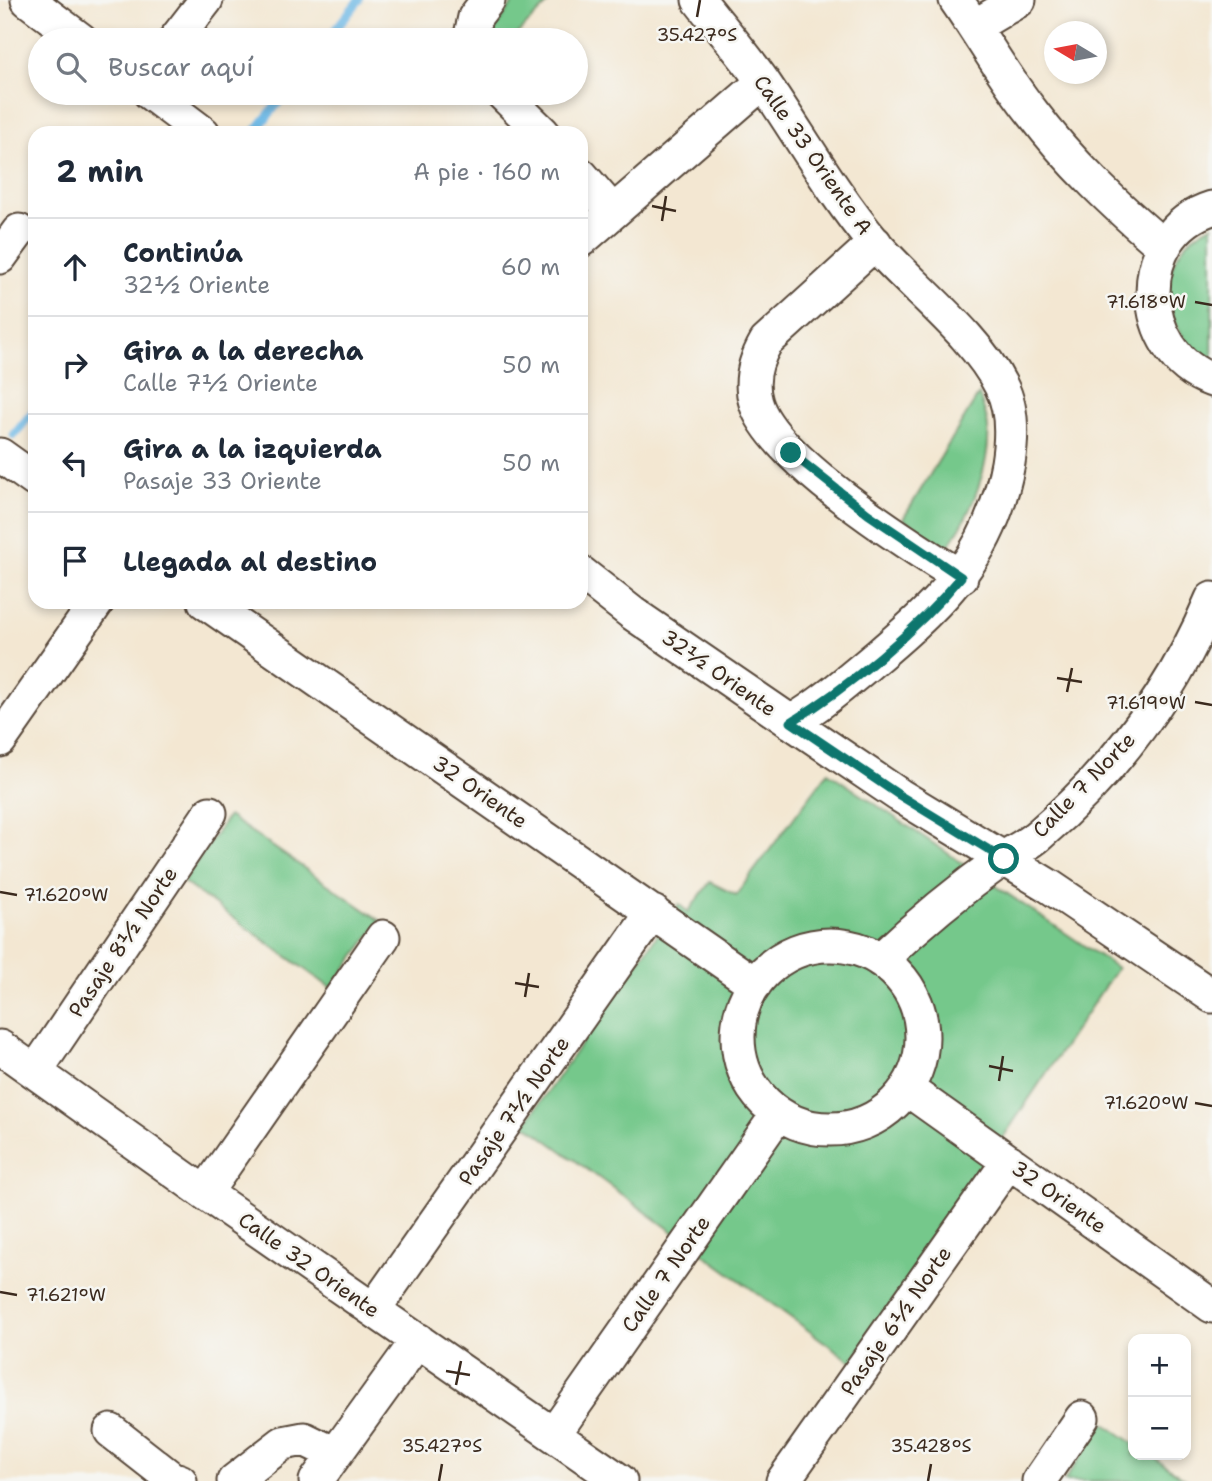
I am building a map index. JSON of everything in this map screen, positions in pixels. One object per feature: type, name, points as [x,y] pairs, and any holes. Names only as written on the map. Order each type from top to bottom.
[{"type":"street","points":[[28,0],[65,28]]},
{"type":"street","points":[[184,28],[206,0]]},
{"type":"street","points":[[473,28],[475,17],[488,0]]},
{"type":"street","name":"Calle 33 Oriente A","points":[[699,0],[763,82],[812,159],[875,243],[979,353],[998,379],[1009,405],[1010,454],[1003,489],[991,524],[961,577]]},
{"type":"street","points":[[1019,0],[965,13],[1024,102],[1064,152],[1099,189],[1164,247]]},
{"type":"street","points":[[588,234],[763,82]]},
{"type":"street","points":[[166,105],[194,126]]},
{"type":"street","points":[[514,105],[535,126]]},
{"type":"street","points":[[588,183],[613,212]]},
{"type":"street","points":[[1212,208],[1190,220],[1164,247],[1156,267],[1152,289],[1153,310],[1159,331],[1170,350],[1185,365],[1212,380]]},
{"type":"street","points":[[791,722],[824,702],[924,618],[961,577],[868,514],[791,453],[760,415],[753,385],[756,361],[774,332],[875,243]]},
{"type":"street","points":[[0,455],[28,475]]},
{"type":"street","name":"32½ Oriente","points":[[588,578],[632,613],[899,795],[1120,932],[1212,996]]},
{"type":"street","name":"Calle 7 Norte","points":[[880,960],[1004,859],[1040,834],[1124,748],[1173,680],[1212,599]]},
{"type":"street","points":[[1,736],[92,609]]},
{"type":"street","name":"32 Oriente","points":[[215,609],[755,984]]},
{"type":"street","name":"Pasaje 8½ Norte","points":[[35,1072],[211,813]]},
{"type":"street","name":"Pasaje 7½ Norte","points":[[374,1309],[653,912]]},
{"type":"street","points":[[205,1193],[383,937]]},
{"type":"street","points":[[813,947],[848,947],[880,960],[897,973],[918,1009],[922,1029],[919,1060],[906,1089],[877,1117],[858,1126],[817,1129],[778,1114],[754,1087],[740,1054],[738,1030],[744,1006],[755,984],[780,960],[813,947]]},
{"type":"street","name":"Calle 32 Oriente","points":[[0,1047],[620,1481]]},
{"type":"street","name":"32 Oriente","points":[[906,1089],[1212,1306]]},
{"type":"street","name":"Calle 7 Norte","points":[[554,1434],[778,1114]]},
{"type":"street","name":"Pasaje 6½ Norte","points":[[783,1481],[1009,1161]]},
{"type":"street","points":[[316,1481],[418,1340]]},
{"type":"street","points":[[1038,1481],[1082,1419]]},
{"type":"street","points":[[111,1431],[171,1478],[180,1481]]},
{"type":"street","points":[[234,1481],[283,1443],[304,1439],[335,1454]]},
{"type":"green space","points":[[515,0],[552,0],[523,28],[495,28]]},
{"type":"green space","points":[[1212,225],[1212,363],[1194,349],[1180,332],[1171,313],[1168,293],[1170,273],[1178,254],[1192,238]]},
{"type":"green space","points":[[979,394],[987,420],[987,452],[971,505],[946,548],[903,519]]},
{"type":"green space","points":[[828,772],[1117,968],[852,1362],[525,1124],[679,904],[688,912],[710,882],[736,895]]},
{"type":"green space","points":[[228,816],[381,921],[331,988],[183,882]]},
{"type":"green space","points":[[1104,1423],[1128,1440],[1128,1460],[1157,1460],[1188,1481],[1064,1481]]},
{"type":"waterway","points":[[337,28],[359,0]]},
{"type":"waterway","points":[[260,126],[276,105]]},
{"type":"waterway","points":[[14,435],[28,418]]},
{"type":"route","points":[[791,453],[868,514],[961,577],[924,618],[824,702],[791,722],[899,795],[1004,859]]}]
